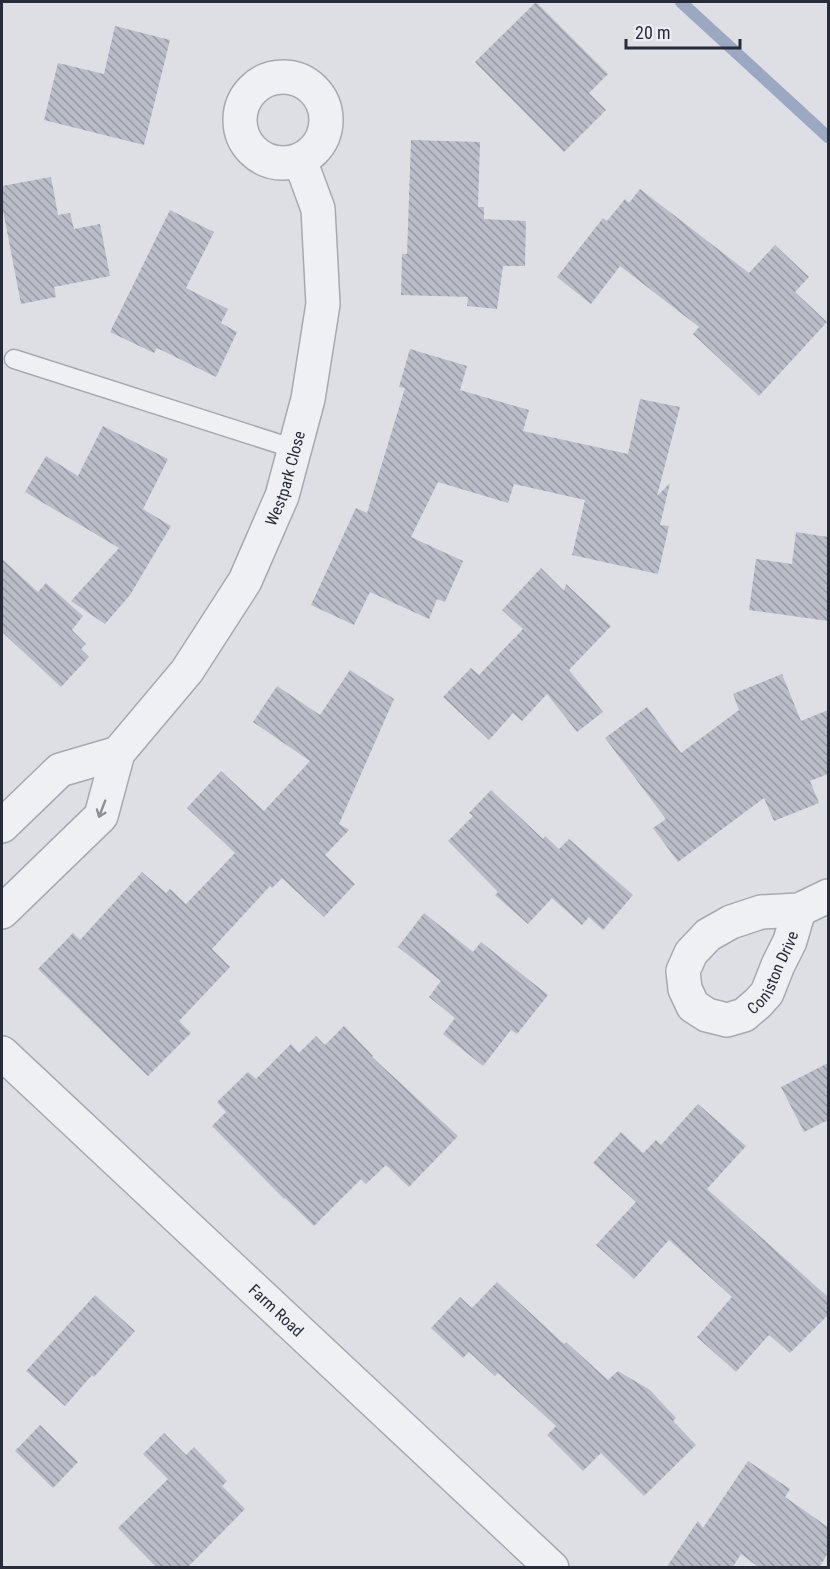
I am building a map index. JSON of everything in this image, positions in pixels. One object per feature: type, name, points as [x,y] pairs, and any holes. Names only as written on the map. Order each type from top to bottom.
[{"type":"street","name":"Westpark Close","points":[[2,912],[101,816],[118,753],[187,671],[245,581],[282,496],[308,399],[323,304],[318,208],[300,160]]},
{"type":"street","points":[[2,826],[60,770],[118,753]]},
{"type":"street","name":"Coniston Drive","points":[[799,910],[828,896]]},
{"type":"street","name":"Farm Road","points":[[2,1053],[552,1568]]},
{"type":"lane","points":[[14,360],[294,449]]},
{"type":"building","points":[[536,2],[608,74],[589,93],[606,110],[564,152],[475,62]]},
{"type":"building","points":[[115,26],[170,40],[144,145],[44,120],[58,63],[104,74]]},
{"type":"building","points":[[411,140],[480,142],[478,207],[484,207],[484,219],[526,221],[525,266],[503,266],[497,309],[467,306],[468,297],[401,295],[402,254],[407,254]]},
{"type":"building","points":[[51,177],[58,215],[70,213],[74,229],[100,224],[110,276],[54,287],[56,297],[21,304],[2,205],[2,186]]},
{"type":"building","points":[[640,189],[749,273],[775,245],[809,277],[795,292],[827,322],[759,396],[693,334],[699,327],[620,266],[591,304],[557,277],[603,218],[607,221],[625,199],[629,203]]},
{"type":"building","points":[[170,210],[214,232],[186,288],[228,309],[221,323],[237,332],[216,377],[157,348],[154,353],[110,332]]},
{"type":"building","points":[[410,349],[467,366],[460,390],[529,410],[523,431],[628,454],[640,399],[680,407],[657,496],[670,483],[660,525],[669,526],[658,574],[572,555],[585,500],[514,484],[508,503],[438,482],[411,537],[463,561],[445,602],[437,599],[429,619],[370,592],[354,625],[311,605],[356,508],[367,513],[405,388],[399,387]]},
{"type":"building","points":[[103,426],[168,459],[143,509],[171,526],[130,595],[105,624],[71,601],[119,548],[25,492],[46,456],[78,476]]},
{"type":"building","points":[[796,532],[828,537],[828,621],[749,610],[756,559],[792,564]]},
{"type":"building","points":[[2,559],[38,592],[46,583],[83,616],[72,630],[86,644],[81,649],[89,657],[61,687],[2,632]]},
{"type":"building","points":[[541,568],[564,591],[566,584],[611,626],[569,670],[603,712],[577,732],[547,694],[522,721],[513,713],[489,740],[443,697],[471,668],[479,675],[523,629],[502,610]]},
{"type":"building","points":[[350,670],[394,699],[339,824],[349,830],[325,855],[355,884],[324,917],[282,878],[272,888],[270,886],[212,949],[230,967],[179,1021],[191,1033],[148,1076],[38,969],[73,933],[80,940],[142,872],[166,893],[170,889],[186,904],[235,853],[187,808],[221,771],[264,811],[310,761],[253,722],[277,686],[320,715]]},
{"type":"building","points":[[782,674],[801,721],[828,710],[828,774],[810,781],[819,803],[774,821],[764,798],[678,862],[653,828],[666,819],[605,738],[647,707],[681,753],[739,710],[733,694]]},
{"type":"building","points":[[491,790],[543,839],[545,836],[559,849],[569,839],[633,895],[603,930],[589,917],[582,925],[552,898],[528,924],[495,895],[498,892],[448,841],[473,816],[469,813]]},
{"type":"building","points":[[424,913],[473,952],[481,942],[548,995],[517,1034],[511,1030],[483,1066],[443,1034],[455,1018],[429,997],[441,981],[398,947]]},
{"type":"building","points":[[344,1026],[372,1057],[458,1136],[409,1187],[386,1165],[366,1184],[361,1179],[314,1226],[212,1126],[226,1112],[217,1102],[248,1072],[256,1079],[291,1044],[299,1053],[316,1036],[325,1045]]},
{"type":"building","points":[[828,1063],[828,1120],[804,1132],[781,1087]]},
{"type":"building","points":[[698,1104],[746,1146],[707,1189],[828,1297],[828,1315],[790,1353],[769,1335],[736,1372],[697,1337],[732,1297],[669,1240],[634,1279],[596,1245],[636,1202],[593,1163],[621,1132],[643,1153],[656,1140],[661,1145]]},
{"type":"building","points":[[497,1282],[564,1344],[566,1342],[608,1380],[618,1371],[650,1390],[676,1418],[673,1421],[696,1445],[644,1496],[601,1453],[583,1471],[547,1435],[556,1426],[498,1373],[495,1376],[469,1352],[463,1358],[431,1328],[460,1297],[472,1308]]},
{"type":"building","points":[[95,1295],[135,1331],[65,1406],[26,1371]]},
{"type":"building","points":[[40,1425],[78,1462],[53,1488],[15,1451]]},
{"type":"building","points":[[164,1433],[186,1455],[194,1447],[227,1481],[222,1486],[245,1509],[187,1568],[157,1568],[118,1528],[168,1479],[143,1454]]},
{"type":"building","points":[[748,1461],[790,1489],[785,1497],[828,1527],[828,1553],[819,1568],[760,1568],[741,1554],[732,1568],[666,1568],[698,1521],[703,1528]]},
{"type":"waterway","points":[[681,2],[828,137]]}]
